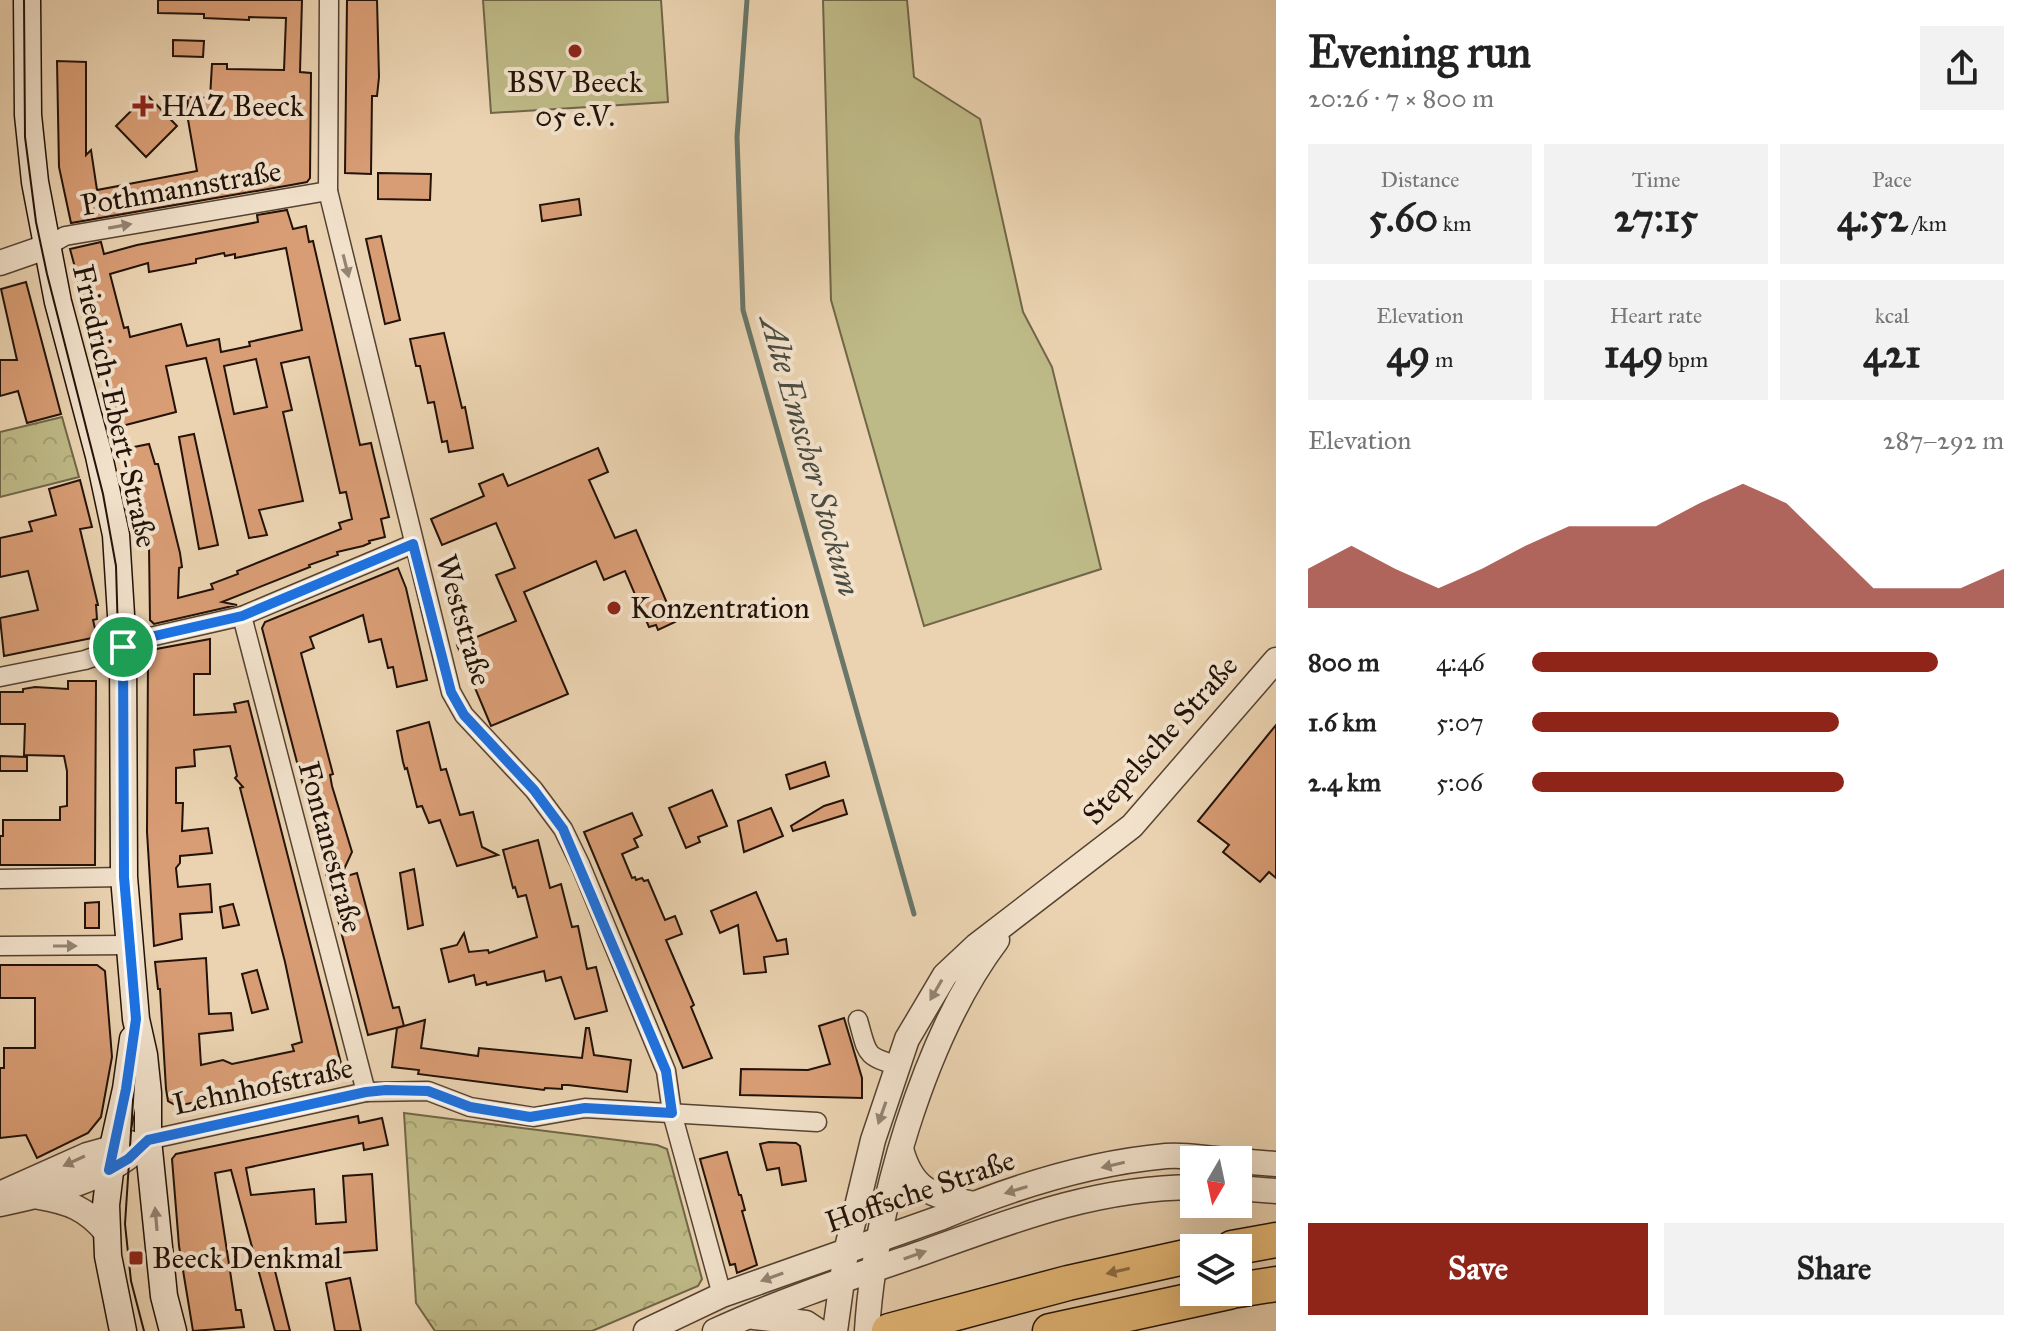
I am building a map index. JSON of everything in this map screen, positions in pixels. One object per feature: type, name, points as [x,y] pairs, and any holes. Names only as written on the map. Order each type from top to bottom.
[{"type":"highway","points":[[1252,1244],[1276,1240]]},
{"type":"highway","points":[[889,1331],[1068,1283],[1180,1258]]},
{"type":"highway","points":[[1252,1288],[1276,1284]]},
{"type":"highway","points":[[1050,1331],[1180,1303]]},
{"type":"main road","name":"Friedrich-Ebert-Straße","points":[[27,0],[28,115],[35,182],[46,247],[114,523],[120,567],[124,877],[136,1019],[145,1067],[148,1140],[164,1296],[173,1331]]},
{"type":"main road","name":"Friedrich-Ebert-Straße","points":[[123,1331],[106,1232],[111,1159],[126,1089],[136,1019]]},
{"type":"street","name":"Weststraße","points":[[329,0],[328,191],[451,692],[464,715],[534,790],[563,829],[666,1071],[672,1113],[722,1295]]},
{"type":"street","name":"Pothmannstraße","points":[[46,247],[65,236],[328,191]]},
{"type":"street","points":[[0,263],[46,247]]},
{"type":"street","points":[[0,677],[85,660],[150,637],[242,616],[413,544]]},
{"type":"street","name":"Fontanestraße","points":[[242,616],[366,1092]]},
{"type":"street","name":"Stepelsche Straße","points":[[835,1331],[846,1252],[873,1140],[907,1039],[945,975],[976,946],[1132,826],[1276,660]]},
{"type":"street","points":[[0,879],[124,877]]},
{"type":"street","name":"Stepelsche Straße","points":[[867,1331],[878,1241],[901,1149],[933,1058],[965,992],[987,954],[1013,919]]},
{"type":"street","points":[[0,946],[129,945]]},
{"type":"street","points":[[858,1020],[866,1048],[873,1058],[898,1066]]},
{"type":"street","name":"Lehnhofstraße","points":[[148,1140],[366,1092],[428,1091],[470,1107],[530,1117],[585,1108],[817,1122]]},
{"type":"street","points":[[0,1204],[37,1197],[148,1140]]},
{"type":"street","points":[[901,1149],[906,1167],[915,1182],[930,1193],[974,1204]]},
{"type":"street","points":[[0,1193],[87,1155],[111,1159]]},
{"type":"street","points":[[1169,1156],[1180,1180]]},
{"type":"street","name":"Hoffsche Straße","points":[[646,1331],[722,1295],[974,1204],[1058,1177],[1134,1160],[1180,1157]]},
{"type":"street","points":[[1252,1162],[1276,1164]]},
{"type":"street","name":"Hoffsche Straße","points":[[715,1331],[841,1281],[1035,1213],[1088,1197],[1180,1187]]},
{"type":"street","points":[[1252,1189],[1276,1191]]},
{"type":"street","points":[[37,1197],[78,1206],[106,1232]]},
{"type":"street","points":[[748,1316],[806,1323],[818,1331]]},
{"type":"green space","name":"BSV Beeck 05 e.V.","points":[[483,0],[661,0],[668,102],[491,113]]},
{"type":"green space","points":[[823,0],[907,0],[914,77],[980,119],[1023,312],[1052,367],[1101,569],[924,626],[831,300]]},
{"type":"green space","points":[[62,417],[79,477],[0,497],[0,432]]},
{"type":"green space","points":[[404,1113],[657,1145],[667,1149],[702,1279],[698,1286],[592,1331],[435,1331],[416,1303]]},
{"type":"building","points":[[158,0],[302,0],[300,72],[311,73],[310,178],[307,182],[71,223],[59,167],[57,61],[86,62],[86,155],[91,150],[97,190],[197,171],[187,114],[188,97],[210,98],[212,64],[227,64],[227,69],[284,70],[286,18],[249,17],[249,20],[204,18],[204,14],[158,13]]},
{"type":"building","points":[[347,0],[377,0],[379,77],[377,96],[372,96],[371,174],[345,173]]},
{"type":"building","points":[[173,40],[204,41],[203,57],[173,56]]},
{"type":"building","points":[[147,95],[177,126],[146,157],[116,126]]},
{"type":"building","points":[[378,173],[431,174],[430,200],[378,199]]},
{"type":"building","points":[[579,199],[581,215],[542,221],[540,205]]},
{"type":"building","points":[[287,210],[293,229],[306,226],[309,242],[313,241],[360,445],[371,443],[389,517],[381,519],[385,537],[337,552],[338,555],[222,602],[237,605],[154,624],[150,620],[149,546],[124,449],[149,444],[155,464],[158,464],[180,553],[182,567],[179,568],[178,598],[213,589],[211,584],[238,574],[237,571],[341,529],[339,523],[352,519],[346,492],[340,493],[309,357],[281,363],[292,410],[283,412],[303,501],[259,510],[267,535],[249,538],[206,358],[166,366],[176,412],[118,427],[70,249],[101,242],[104,254],[258,222],[257,215]],"holes":[[[286,248],[302,330],[221,352],[219,339],[187,346],[181,324],[130,337],[128,327],[124,328],[110,274],[148,263],[149,272],[196,263],[196,259],[224,253],[225,256],[235,254],[235,258]],[[256,359],[267,407],[234,414],[224,366]]]},
{"type":"building","points":[[381,236],[400,320],[385,324],[366,239]]},
{"type":"building","points":[[26,282],[61,414],[27,423],[18,391],[0,396],[0,360],[17,360],[1,289]]},
{"type":"building","points":[[444,333],[473,448],[449,452],[447,441],[442,442],[434,402],[428,403],[410,339]]},
{"type":"building","points":[[194,434],[218,545],[199,549],[179,437]]},
{"type":"building","points":[[598,448],[608,472],[589,480],[615,538],[636,530],[675,622],[658,630],[656,625],[649,627],[625,571],[604,580],[596,561],[524,592],[568,694],[491,726],[457,645],[516,621],[496,575],[515,568],[496,523],[442,545],[431,519],[484,496],[479,484],[503,474],[508,486]]},
{"type":"building","points":[[80,480],[92,527],[80,529],[98,605],[97,619],[93,620],[97,637],[4,656],[0,618],[38,610],[28,571],[0,577],[0,538],[32,531],[29,522],[56,515],[49,489]]},
{"type":"building","points":[[398,568],[406,588],[427,680],[397,687],[393,667],[388,668],[381,639],[369,642],[363,615],[310,637],[314,648],[301,653],[333,774],[330,775],[332,786],[352,852],[340,878],[357,873],[393,1008],[399,1007],[404,1026],[368,1035],[262,628],[265,622]]},
{"type":"building","points":[[210,639],[210,674],[194,674],[194,715],[236,712],[234,704],[248,701],[343,1071],[177,1106],[168,1101],[166,1089],[160,989],[155,962],[206,958],[209,1014],[231,1013],[233,1030],[199,1034],[201,1065],[223,1060],[232,1064],[294,1051],[292,1045],[302,1042],[285,962],[240,788],[243,787],[235,778],[230,746],[194,750],[195,766],[176,768],[176,803],[183,803],[182,831],[208,828],[212,853],[180,856],[176,868],[178,887],[210,884],[212,912],[180,914],[182,939],[154,946],[147,832],[148,656],[151,650]]},
{"type":"building","points":[[68,681],[96,681],[95,865],[0,865],[3,820],[60,820],[60,807],[67,806],[67,771],[64,756],[24,755],[25,724],[0,724],[0,692],[23,692],[23,689],[35,687],[68,689]]},
{"type":"building","points":[[429,722],[441,770],[446,769],[460,815],[473,812],[482,847],[498,855],[457,866],[440,820],[429,823],[422,806],[417,807],[397,731]]},
{"type":"building","points":[[1276,725],[1276,878],[1269,872],[1260,882],[1223,852],[1229,845],[1198,821]]},
{"type":"building","points":[[0,756],[27,757],[27,771],[0,771]]},
{"type":"building","points":[[825,762],[829,776],[790,789],[786,775]]},
{"type":"building","points":[[712,790],[727,826],[698,837],[700,842],[686,848],[669,808]]},
{"type":"building","points":[[843,800],[847,814],[793,831],[791,826],[824,806]]},
{"type":"building","points":[[771,808],[783,836],[744,852],[738,821]]},
{"type":"building","points":[[632,813],[642,835],[634,839],[638,847],[622,854],[632,878],[648,880],[665,920],[675,916],[682,934],[666,940],[694,1005],[691,1007],[712,1058],[683,1068],[584,832]]},
{"type":"building","points":[[538,840],[550,888],[561,884],[572,927],[578,926],[587,969],[596,967],[607,1011],[575,1019],[561,977],[546,981],[544,971],[487,985],[486,982],[476,985],[474,975],[449,982],[441,949],[457,945],[464,933],[469,952],[488,950],[489,953],[537,937],[526,895],[518,897],[513,888],[503,850]]},
{"type":"building","points":[[414,869],[423,925],[408,929],[400,873]]},
{"type":"building","points":[[756,892],[777,941],[786,939],[788,954],[764,957],[766,972],[744,974],[738,925],[720,933],[711,911]]},
{"type":"building","points":[[99,902],[99,928],[85,928],[85,903]]},
{"type":"building","points":[[233,904],[239,925],[223,928],[220,907]]},
{"type":"building","points":[[0,965],[97,965],[105,971],[112,1057],[101,1117],[88,1133],[37,1158],[26,1135],[0,1138],[0,1068],[4,1068],[4,1048],[35,1048],[35,998],[0,998]]},
{"type":"building","points":[[257,970],[268,1009],[252,1013],[242,974]]},
{"type":"building","points":[[844,1018],[862,1078],[862,1098],[740,1095],[741,1069],[808,1070],[830,1064],[819,1026]]},
{"type":"building","points":[[425,1020],[421,1048],[478,1056],[479,1048],[582,1058],[586,1028],[589,1028],[594,1055],[631,1060],[627,1092],[568,1085],[562,1085],[562,1089],[544,1090],[418,1074],[419,1070],[392,1067],[397,1028]]},
{"type":"building","points":[[358,1116],[359,1123],[382,1118],[388,1145],[364,1150],[363,1143],[246,1168],[251,1195],[314,1189],[316,1224],[346,1222],[343,1176],[372,1174],[377,1250],[300,1256],[273,1263],[290,1331],[275,1331],[231,1170],[215,1173],[236,1310],[241,1310],[244,1327],[193,1331],[179,1246],[172,1159],[176,1154]]},
{"type":"building","points":[[796,1143],[800,1146],[806,1181],[782,1185],[779,1168],[767,1170],[760,1144]]},
{"type":"building","points":[[727,1152],[745,1210],[742,1211],[757,1265],[737,1273],[735,1264],[730,1265],[700,1159]]},
{"type":"building","points":[[350,1278],[361,1331],[335,1331],[326,1283]]},
{"type":"waterway","name":"Alte Emscher Stockum","points":[[747,0],[737,137],[743,310],[914,914]]},
{"type":"tram line","points":[[24,0],[25,137],[36,222],[103,494],[116,566],[119,865],[135,1070],[125,1224],[131,1281],[144,1331]]},
{"type":"place","name":"BSV Beeck 05 e.V.","points":[[575,51]]},
{"type":"place","name":"HAZ Beeck","points":[[143,106]]},
{"type":"place","name":"Konzentration","points":[[614,608]]},
{"type":"place","name":"Beeck Denkmal","points":[[136,1258]]},
{"type":"route","points":[[413,544],[451,692],[464,715],[534,790],[563,829],[666,1071],[672,1113],[585,1108],[530,1117],[470,1107],[428,1091],[366,1092],[148,1140],[128,1159],[109,1170],[126,1089],[136,1019],[122,825],[123,647],[150,637],[242,616],[413,544]]}]
